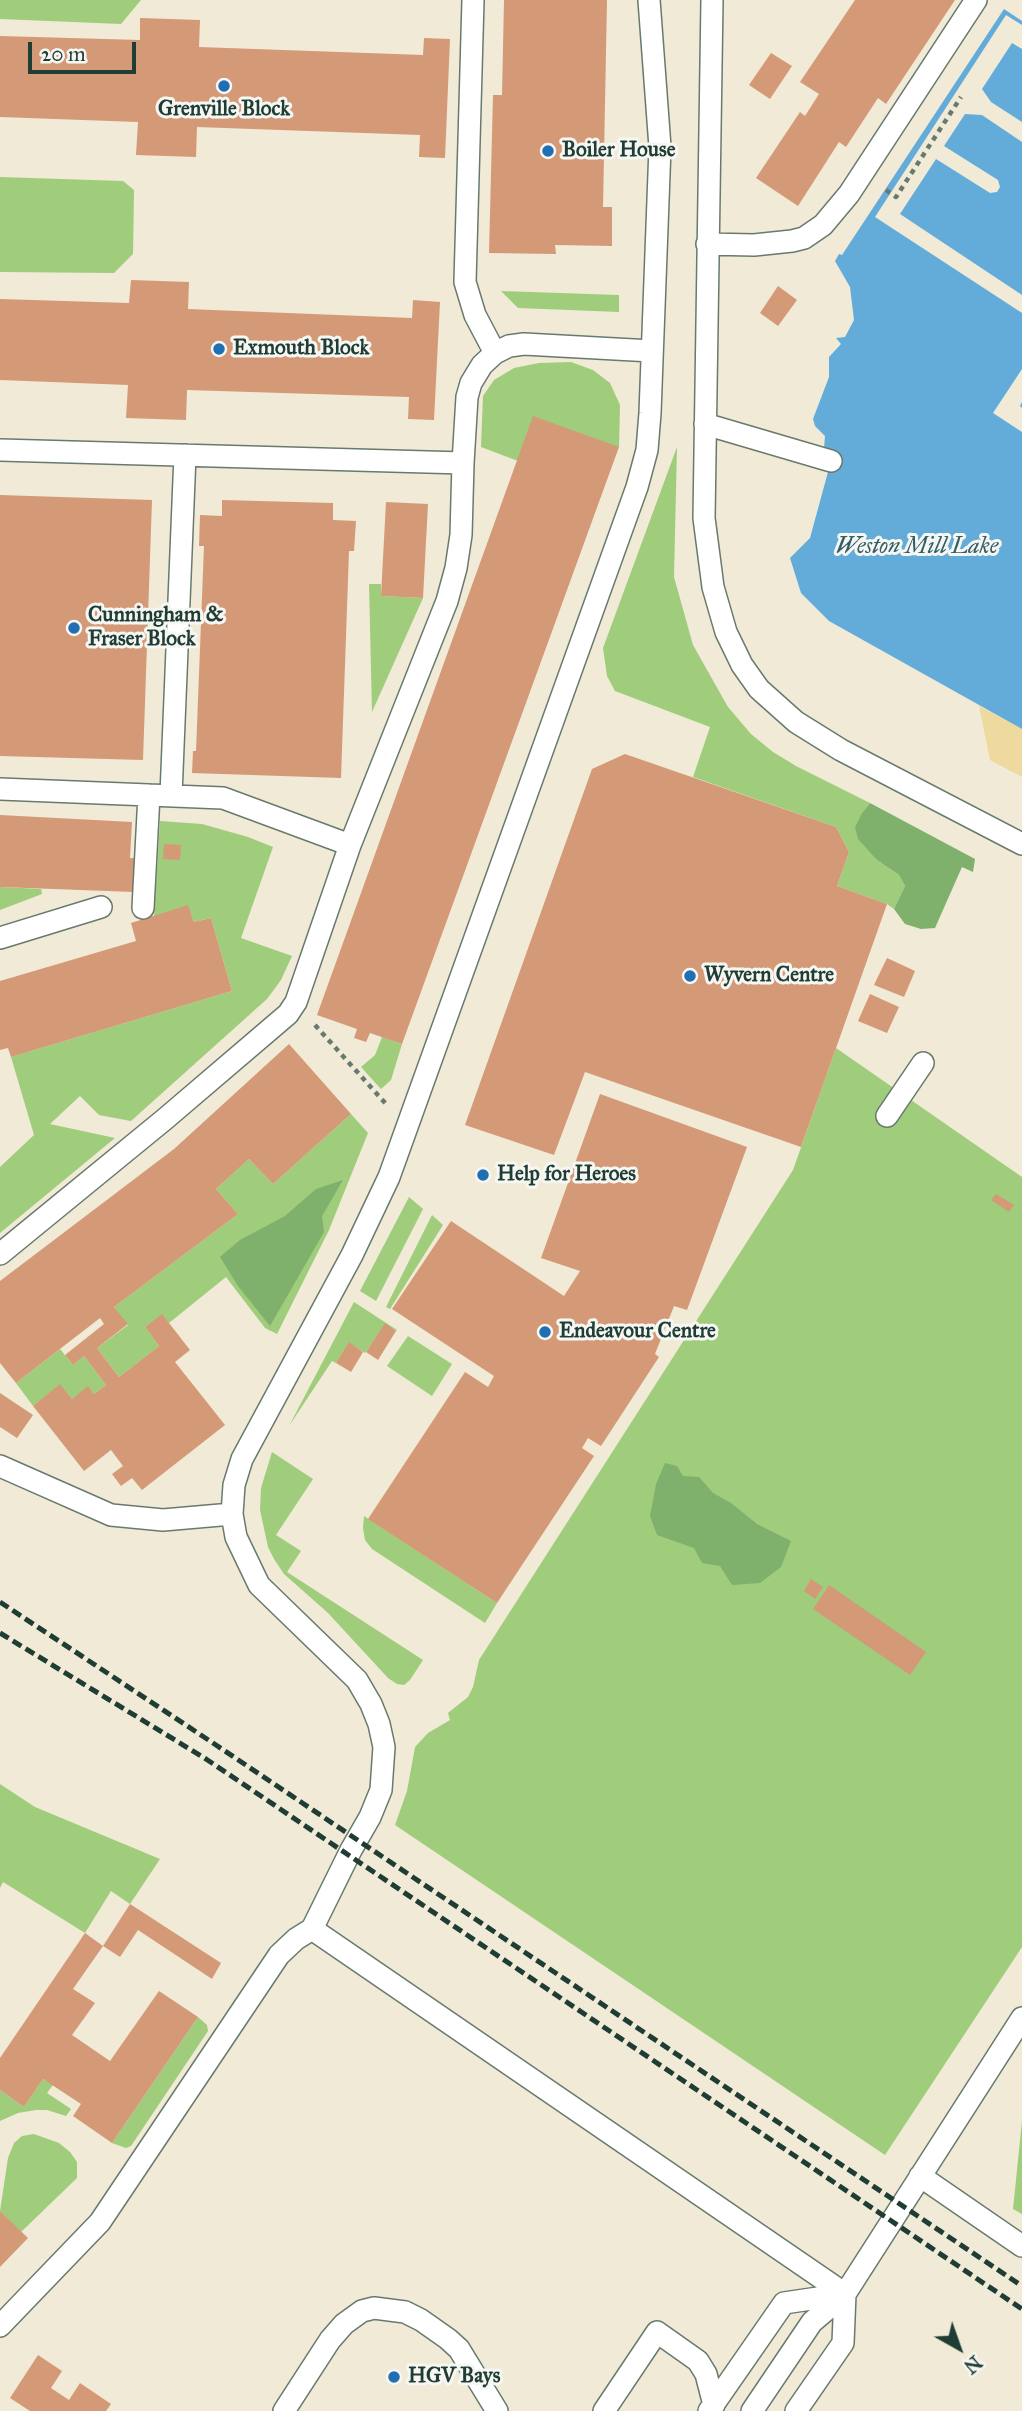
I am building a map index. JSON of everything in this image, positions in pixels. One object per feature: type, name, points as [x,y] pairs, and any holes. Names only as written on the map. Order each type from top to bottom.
[{"type":"lane","points":[[473,0],[465,282],[475,315],[495,353]]},
{"type":"lane","points":[[0,2326],[100,2222],[279,1955],[312,1929],[381,1790],[384,1747],[379,1724],[357,1680],[259,1585],[236,1537],[232,1514],[237,1472],[372,1217],[408,1128],[637,487],[647,450],[660,147],[649,0]]},
{"type":"lane","points":[[712,0],[704,518],[719,612],[734,651],[759,689],[796,722],[841,750],[1022,844]]},
{"type":"lane","points":[[707,244],[754,245],[792,241],[804,238],[823,225],[849,194],[976,0]]},
{"type":"lane","points":[[0,1254],[176,1111],[288,1014],[296,1002],[351,845],[447,601],[461,535],[467,397],[471,383],[482,365],[495,353],[509,346],[524,344],[652,351]]},
{"type":"lane","points":[[705,424],[831,461]]},
{"type":"lane","points":[[0,450],[463,463]]},
{"type":"lane","points":[[171,795],[186,455]]},
{"type":"lane","points":[[0,789],[223,798],[351,845]]},
{"type":"lane","points":[[143,908],[149,795]]},
{"type":"lane","points":[[0,938],[101,907]]},
{"type":"lane","points":[[887,1116],[923,1063]]},
{"type":"lane","points":[[0,1466],[111,1515],[163,1520],[232,1514]]},
{"type":"lane","points":[[312,1929],[845,2294]]},
{"type":"lane","points":[[752,2411],[812,2322],[845,2294],[1022,2018]]},
{"type":"lane","points":[[920,2176],[1022,2246]]},
{"type":"lane","points":[[711,2408],[784,2303],[845,2294]]},
{"type":"lane","points":[[796,2411],[843,2343],[845,2294]]},
{"type":"lane","points":[[284,2411],[330,2340],[344,2324],[362,2311],[374,2308],[405,2312],[448,2339],[459,2349],[497,2411]]},
{"type":"lane","points":[[604,2410],[657,2332],[698,2361],[706,2374],[711,2408]]},
{"type":"path","points":[[886,190],[896,197],[961,97]]},
{"type":"path","points":[[296,1002],[376,1093]]},
{"type":"green space","points":[[0,0],[141,0],[121,24],[0,19]]},
{"type":"green space","points":[[0,177],[123,181],[134,190],[133,254],[114,273],[0,272]]},
{"type":"green space","points":[[501,291],[619,295],[619,312],[518,308]]},
{"type":"green space","points":[[571,362],[593,370],[610,383],[620,405],[619,447],[518,461],[481,447],[483,396],[494,380],[514,368],[539,363]]},
{"type":"green space","points":[[677,447],[674,577],[693,645],[728,707],[751,734],[796,766],[870,803],[862,813],[877,860],[899,875],[905,886],[894,909],[837,886],[849,852],[836,827],[693,777],[710,727],[615,691],[607,676],[603,648]]},
{"type":"green space","points":[[369,584],[381,584],[381,596],[423,598],[372,712]]},
{"type":"green space","points":[[870,803],[975,859],[973,872],[962,867],[935,928],[921,929],[905,924],[894,909],[905,886],[899,875],[877,860],[858,839],[855,827]]},
{"type":"green space","points":[[160,821],[202,824],[273,847],[241,938],[292,956],[281,980],[267,999],[131,1121],[99,1115],[80,1096],[50,1124],[115,1138],[0,1233],[0,1167],[34,1135],[11,1057],[232,991],[211,918],[194,922],[188,906],[154,916]]},
{"type":"green space","points":[[0,887],[41,889],[42,894],[0,910]]},
{"type":"green space","points":[[382,1037],[402,1044],[391,1080],[381,1089],[361,1067],[375,1055]]},
{"type":"green space","points":[[836,1048],[1022,1177],[1022,1947],[885,2155],[395,1825],[407,1791],[415,1747],[428,1733],[450,1720],[448,1713],[468,1697],[479,1660],[793,1170]]},
{"type":"green space","points":[[351,1114],[368,1133],[329,1230],[277,1334],[265,1328],[226,1277],[169,1323],[162,1315],[145,1327],[159,1346],[119,1377],[97,1348],[128,1325],[114,1307],[238,1214],[216,1189],[249,1159],[273,1184]]},
{"type":"green space","points":[[343,1180],[322,1216],[324,1232],[270,1326],[238,1286],[220,1257],[240,1240],[285,1216],[316,1189]]},
{"type":"green space","points":[[409,1197],[423,1209],[376,1301],[360,1291]]},
{"type":"green space","points":[[432,1215],[443,1225],[390,1309],[386,1307]]},
{"type":"green space","points":[[354,1302],[397,1330],[385,1324],[365,1353],[349,1343],[336,1363],[332,1361],[289,1426]]},
{"type":"green space","points":[[408,1336],[452,1364],[432,1396],[387,1366]]},
{"type":"green space","points":[[60,1349],[73,1365],[84,1356],[106,1385],[94,1394],[88,1387],[72,1399],[60,1385],[33,1406],[16,1383]]},
{"type":"green space","points":[[272,1452],[313,1479],[276,1535],[301,1551],[287,1572],[423,1660],[404,1685],[388,1678],[328,1613],[284,1574],[274,1559],[268,1547],[260,1510],[261,1488]]},
{"type":"green space","points":[[665,1463],[677,1466],[683,1476],[699,1477],[713,1493],[731,1503],[757,1524],[791,1541],[781,1567],[760,1583],[732,1585],[720,1566],[702,1563],[694,1548],[657,1535],[650,1516],[656,1484]]},
{"type":"green space","points":[[364,1516],[497,1603],[485,1623],[372,1549],[365,1540]]},
{"type":"green space","points":[[0,1784],[35,1807],[160,1859],[130,1904],[111,1891],[85,1933],[3,1882],[0,1888]]},
{"type":"green space","points":[[198,2017],[207,2025],[208,2031],[131,2146],[126,2148],[112,2143]]},
{"type":"green space","points":[[43,2079],[53,2085],[47,2093],[71,2109],[66,2116],[47,2110],[36,2110],[18,2113],[0,2121],[0,2090],[24,2107]]},
{"type":"green space","points":[[1022,2121],[1022,2214],[1013,2209]]},
{"type":"green space","points":[[34,2134],[59,2143],[70,2152],[77,2162],[77,2178],[21,2232],[0,2211],[8,2158],[14,2143],[22,2136]]},
{"type":"sand","points":[[979,706],[1022,729],[1022,777],[990,760]]},
{"type":"water","name":"Weston Mill Lake","points":[[1004,9],[1022,21],[1022,729],[829,621],[801,593],[790,558],[810,538],[831,461],[824,448],[825,436],[815,426],[813,419],[829,377],[829,357],[841,344],[836,338],[845,337],[854,320],[850,287],[835,261],[839,254],[842,255]]},
{"type":"pier","points":[[1006,15],[1022,25],[1022,49],[1012,43],[982,89],[991,102],[1022,122],[1022,142],[982,115],[965,114],[944,146],[998,180],[1000,187],[997,192],[990,193],[936,159],[900,214],[1022,295],[1022,313],[875,217]]},
{"type":"pier","points":[[1022,369],[1020,406],[1022,432],[993,413]]},
{"type":"building","name":"Boiler House","points":[[504,0],[607,0],[603,207],[612,207],[612,246],[555,245],[556,254],[489,253],[493,95],[502,95]]},
{"type":"building","points":[[855,0],[955,0],[886,104],[878,98],[846,147],[839,142],[798,206],[756,178],[800,112],[805,116],[819,94],[800,82]]},
{"type":"building","name":"Grenville Block","points":[[140,18],[200,20],[199,47],[423,55],[424,38],[450,39],[445,158],[419,157],[420,135],[197,127],[196,157],[136,155],[138,122],[0,117],[0,36],[140,40]]},
{"type":"building","points":[[771,53],[792,66],[770,99],[749,85]]},
{"type":"building","name":"Exmouth Block","points":[[131,280],[189,282],[188,309],[412,318],[413,300],[440,302],[434,420],[408,419],[409,397],[187,390],[186,420],[126,418],[128,385],[0,380],[0,299],[129,303]]},
{"type":"building","points":[[778,286],[797,300],[778,326],[760,313]]},
{"type":"building","points":[[533,416],[619,447],[402,1044],[370,1033],[366,1042],[354,1038],[357,1029],[317,1015]]},
{"type":"building","name":"Cunningham & Fraser Block","points":[[0,495],[152,500],[143,760],[0,756]]},
{"type":"building","points":[[222,500],[333,503],[333,520],[356,521],[354,551],[349,551],[341,778],[192,773],[193,751],[196,751],[204,546],[199,546],[200,515],[222,516]]},
{"type":"building","points":[[386,502],[428,504],[423,598],[381,596]]},
{"type":"building","name":"Wyvern Centre","points":[[625,754],[836,827],[849,852],[837,886],[887,904],[801,1147],[585,1072],[554,1155],[465,1125],[592,769]]},
{"type":"building","points":[[0,815],[132,822],[130,858],[136,858],[134,892],[0,887]]},
{"type":"building","points":[[164,844],[181,845],[180,860],[163,859]]},
{"type":"building","points":[[188,905],[194,922],[211,918],[232,991],[11,1057],[8,1048],[0,1050],[0,981],[136,941],[131,923]]},
{"type":"building","points":[[887,958],[915,971],[904,997],[874,985]]},
{"type":"building","points":[[870,994],[899,1007],[887,1033],[858,1021]]},
{"type":"building","points":[[289,1044],[351,1114],[273,1184],[249,1159],[216,1189],[238,1214],[114,1307],[128,1324],[97,1348],[119,1377],[159,1346],[145,1327],[162,1314],[190,1350],[175,1362],[225,1425],[142,1490],[132,1478],[121,1486],[112,1474],[123,1466],[111,1450],[84,1471],[33,1406],[60,1384],[72,1399],[88,1386],[94,1394],[106,1385],[84,1356],[73,1365],[65,1355],[104,1324],[100,1318],[16,1383],[0,1363],[0,1281],[174,1149]]},
{"type":"building","name":"Endeavour Centre","points":[[600,1094],[747,1147],[687,1310],[674,1306],[655,1354],[659,1357],[601,1446],[588,1438],[582,1448],[594,1456],[497,1603],[368,1519],[465,1372],[488,1387],[494,1376],[392,1309],[451,1221],[564,1296],[580,1271],[541,1258]]},
{"type":"building","points":[[996,1194],[1014,1205],[1009,1212],[991,1200]]},
{"type":"building","points":[[385,1323],[396,1331],[378,1360],[366,1352]]},
{"type":"building","points":[[349,1342],[363,1352],[351,1372],[336,1363]]},
{"type":"building","points":[[0,1393],[33,1415],[17,1438],[0,1427]]},
{"type":"building","points":[[811,1579],[823,1587],[815,1599],[804,1591]]},
{"type":"building","points":[[829,1585],[926,1652],[910,1675],[813,1609]]},
{"type":"building","points":[[130,1904],[221,1963],[212,1979],[138,1930],[120,1957],[103,1946]]},
{"type":"building","points":[[85,1933],[103,1946],[73,1989],[95,2003],[72,2035],[110,2061],[159,1991],[198,2017],[112,2143],[73,2116],[81,2104],[43,2079],[24,2107],[0,2090],[0,2058]]},
{"type":"building","points":[[0,2211],[28,2238],[0,2267]]},
{"type":"building","points":[[38,2355],[62,2371],[51,2388],[69,2400],[80,2383],[111,2404],[106,2411],[30,2411],[10,2398]]},
{"type":"railway","points":[[0,1602],[1022,2286]]},
{"type":"railway","points":[[0,1633],[206,1759],[1022,2309]]},
{"type":"place","name":"Grenville Block","points":[[224,86]]},
{"type":"place","name":"Boiler House","points":[[548,151]]},
{"type":"place","name":"Exmouth Block","points":[[219,349]]},
{"type":"place","name":"Cunningham & Fraser Block","points":[[74,628]]},
{"type":"place","name":"Wyvern Centre","points":[[690,976]]},
{"type":"place","name":"Help for Heroes","points":[[483,1175]]},
{"type":"place","name":"Endeavour Centre","points":[[545,1332]]},
{"type":"place","name":"HGV Bays","points":[[394,2377]]}]
